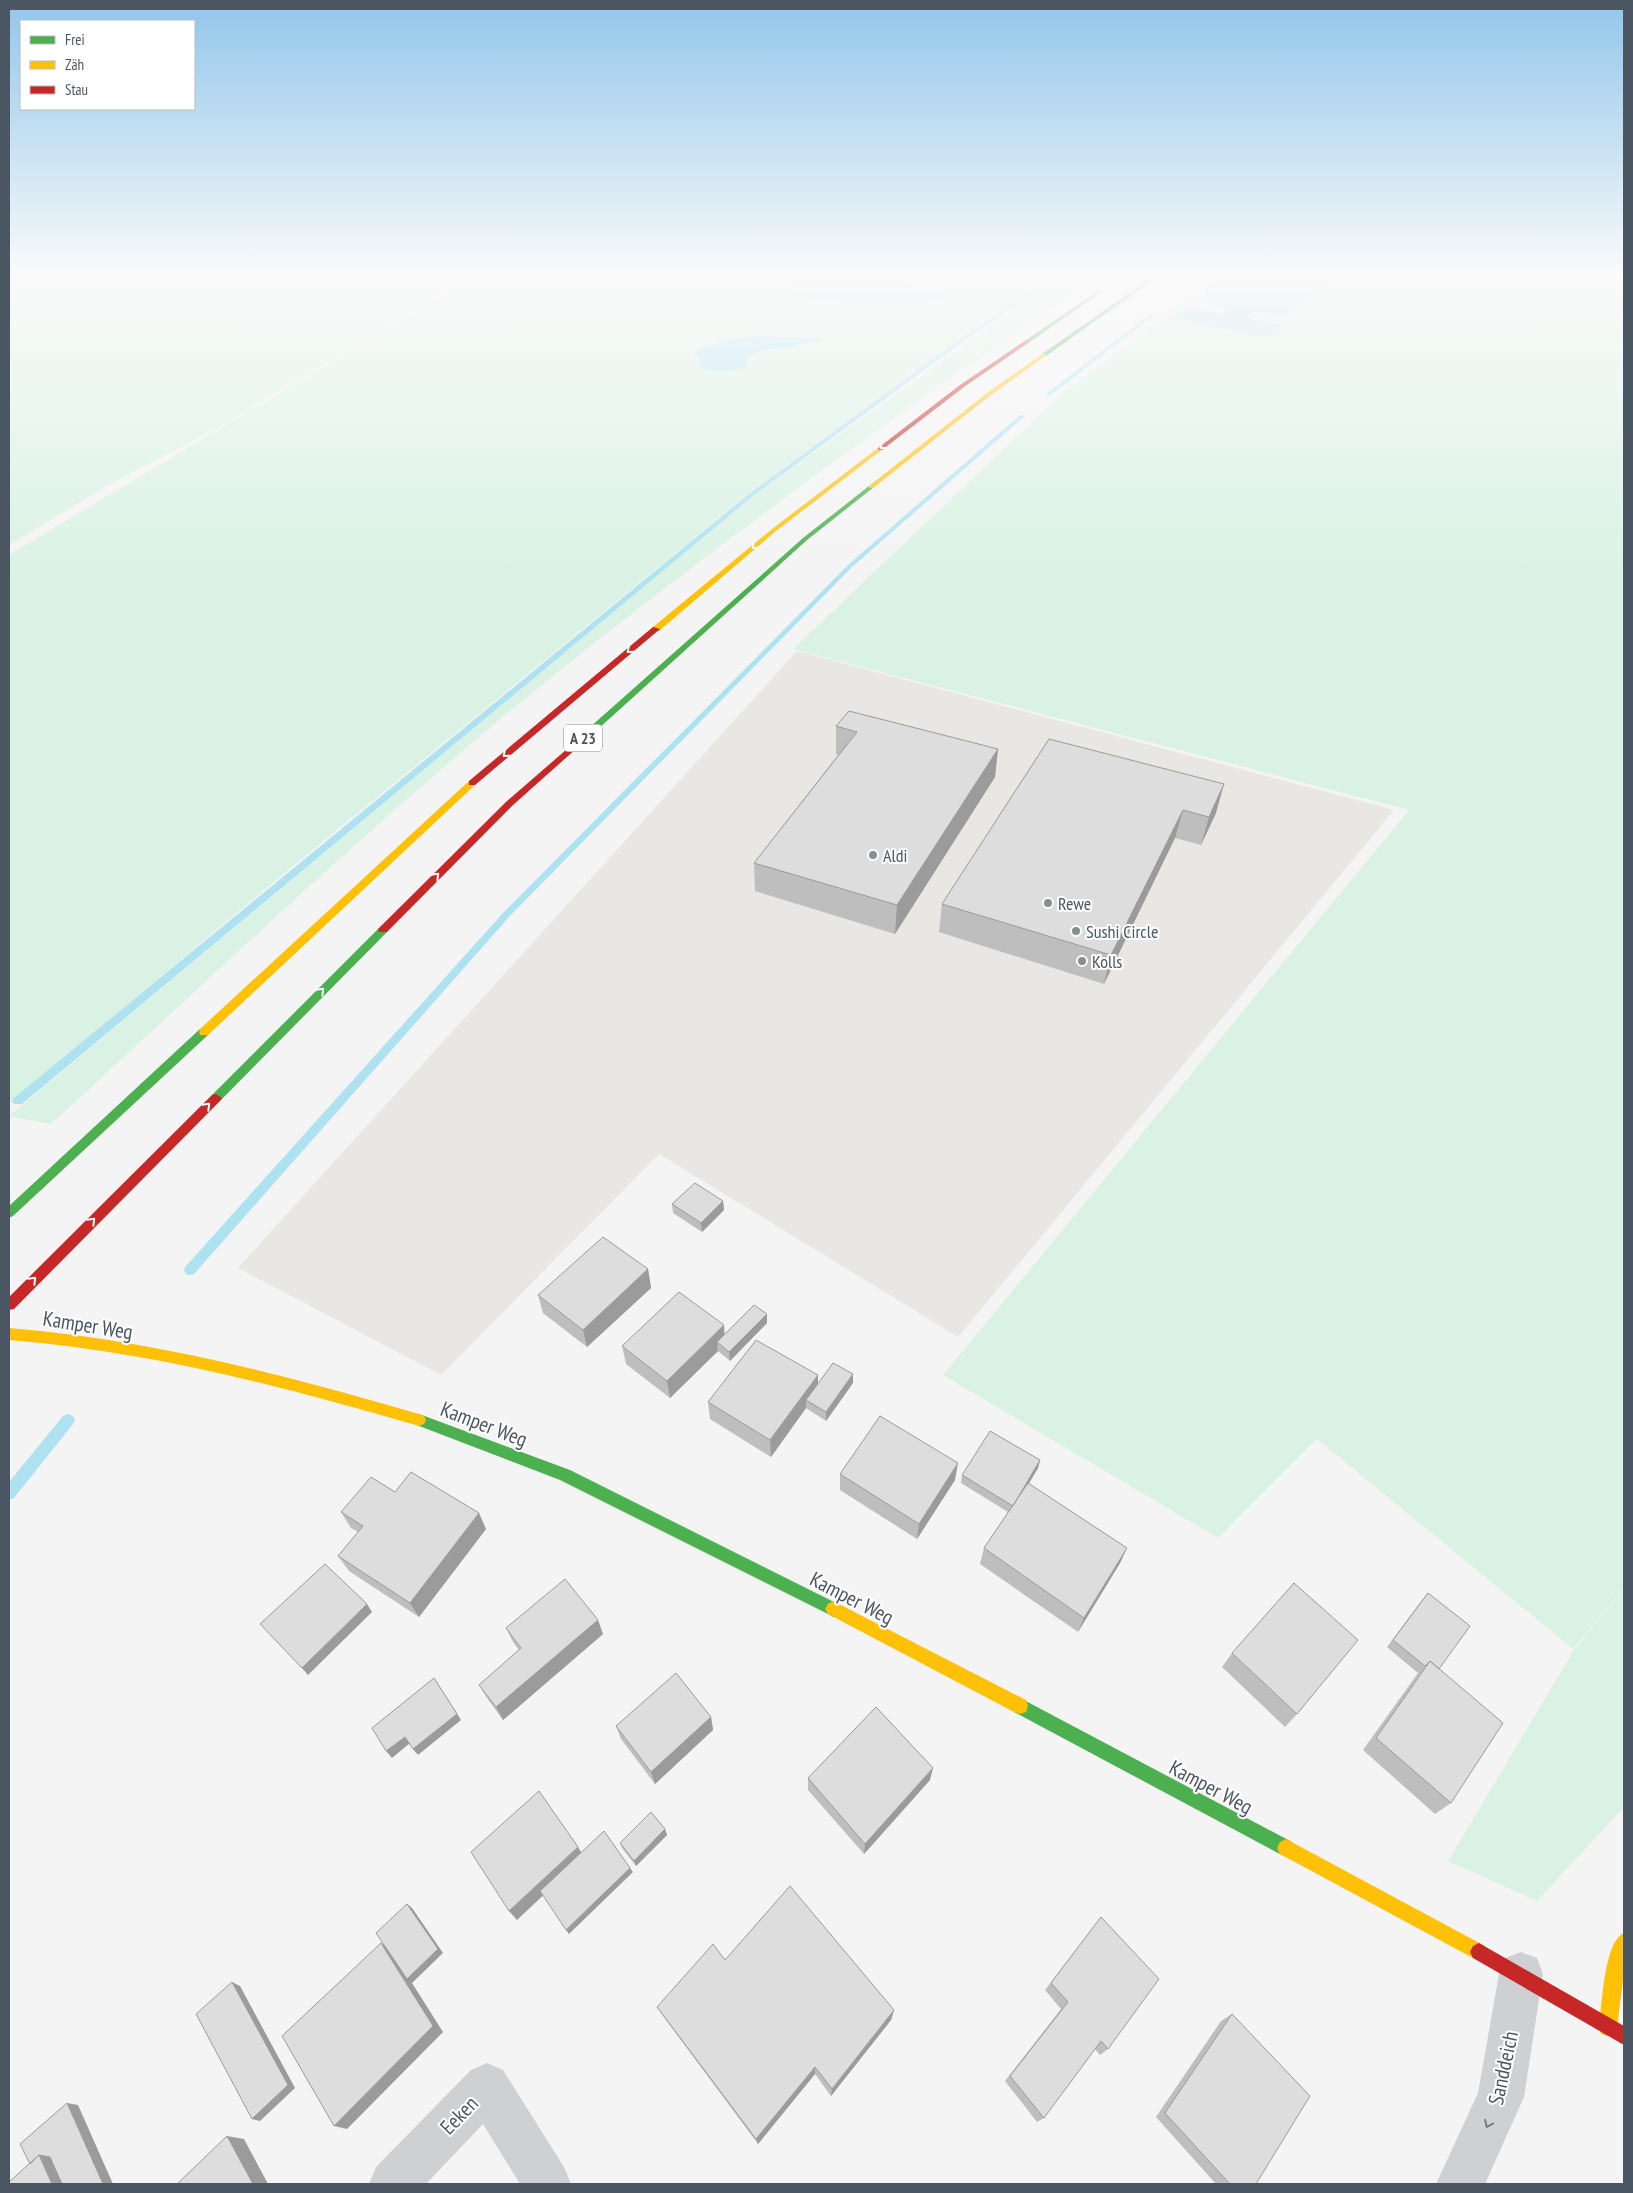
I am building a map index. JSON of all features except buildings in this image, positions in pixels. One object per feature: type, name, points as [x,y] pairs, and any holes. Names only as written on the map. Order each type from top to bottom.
[{"type":"main road","name":"A 23","points":[[9,1213],[474,781],[774,530],[973,378]]},
{"type":"main road","name":"A 23","points":[[9,1305],[510,803],[798,546],[1011,378]]},
{"type":"main road","name":"Kamper Weg","points":[[9,1334],[42,1336],[168,1356],[305,1387],[434,1424],[566,1475],[909,1647],[1521,1974],[1624,2036]]},
{"type":"main road","points":[[1608,2027],[1618,1952],[1624,1942]]},
{"type":"street","name":"Sanddeich","points":[[1460,2184],[1501,2097],[1521,1974]]},
{"type":"street","name":"Eeken","points":[[393,2184],[487,2086],[547,2184]]},
{"type":"shaded area","points":[[797,651],[1394,810],[958,1337],[659,1154],[441,1375],[238,1268]]},
{"type":"green space","points":[[9,378],[300,378],[224,424],[110,484],[9,545]]},
{"type":"green space","points":[[304,378],[907,378],[748,494],[294,865],[9,1104],[9,555]]},
{"type":"green space","points":[[919,378],[950,378],[845,453],[730,539],[541,686],[393,811],[51,1124],[9,1116],[754,495]]},
{"type":"green space","points":[[1083,378],[1624,378],[1624,1587],[1573,1649],[1317,1439],[1218,1538],[943,1375],[1409,810],[793,649],[1063,393]]},
{"type":"green space","points":[[1624,1588],[1624,1807],[1537,1901],[1448,1861],[1574,1650]]},
{"type":"waterway","points":[[18,1101],[752,494],[910,378]]},
{"type":"waterway","points":[[1049,394],[1069,378]]},
{"type":"waterway","points":[[190,1270],[506,915],[850,566],[1022,416]]},
{"type":"waterway","points":[[9,1493],[68,1420]]},
{"type":"traffic: fast","points":[[574,746],[805,539],[871,487]]},
{"type":"traffic: fast","points":[[216,1098],[383,930]]},
{"type":"traffic: fast","points":[[9,1213],[204,1032]]},
{"type":"traffic: fast","points":[[419,1420],[565,1475],[833,1609]]},
{"type":"traffic: fast","points":[[1020,1706],[1286,1848]]},
{"type":"traffic: slow","points":[[871,487],[1011,378]]},
{"type":"traffic: slow","points":[[656,629],[774,530],[880,449]]},
{"type":"traffic: slow","points":[[204,1032],[472,783]]},
{"type":"traffic: slow","points":[[9,1334],[61,1338],[165,1354],[318,1391],[419,1420]]},
{"type":"traffic: slow","points":[[833,1609],[1020,1706]]},
{"type":"traffic: slow","points":[[1286,1848],[1479,1952]]},
{"type":"traffic: slow","points":[[1608,2027],[1618,1952],[1624,1942]]},
{"type":"traffic: jam","points":[[880,449],[973,378]]},
{"type":"traffic: jam","points":[[472,783],[656,629]]},
{"type":"traffic: jam","points":[[383,930],[510,803],[574,746]]},
{"type":"traffic: jam","points":[[9,1305],[216,1098]]},
{"type":"traffic: jam","points":[[1479,1952],[1624,2036]]},
{"type":"place","name":"Aldi","points":[[873,855]]},
{"type":"place","name":"Rewe","points":[[1048,903]]},
{"type":"place","name":"Sushi Circle","points":[[1076,931]]},
{"type":"place","name":"Kolls","points":[[1082,961]]}]
